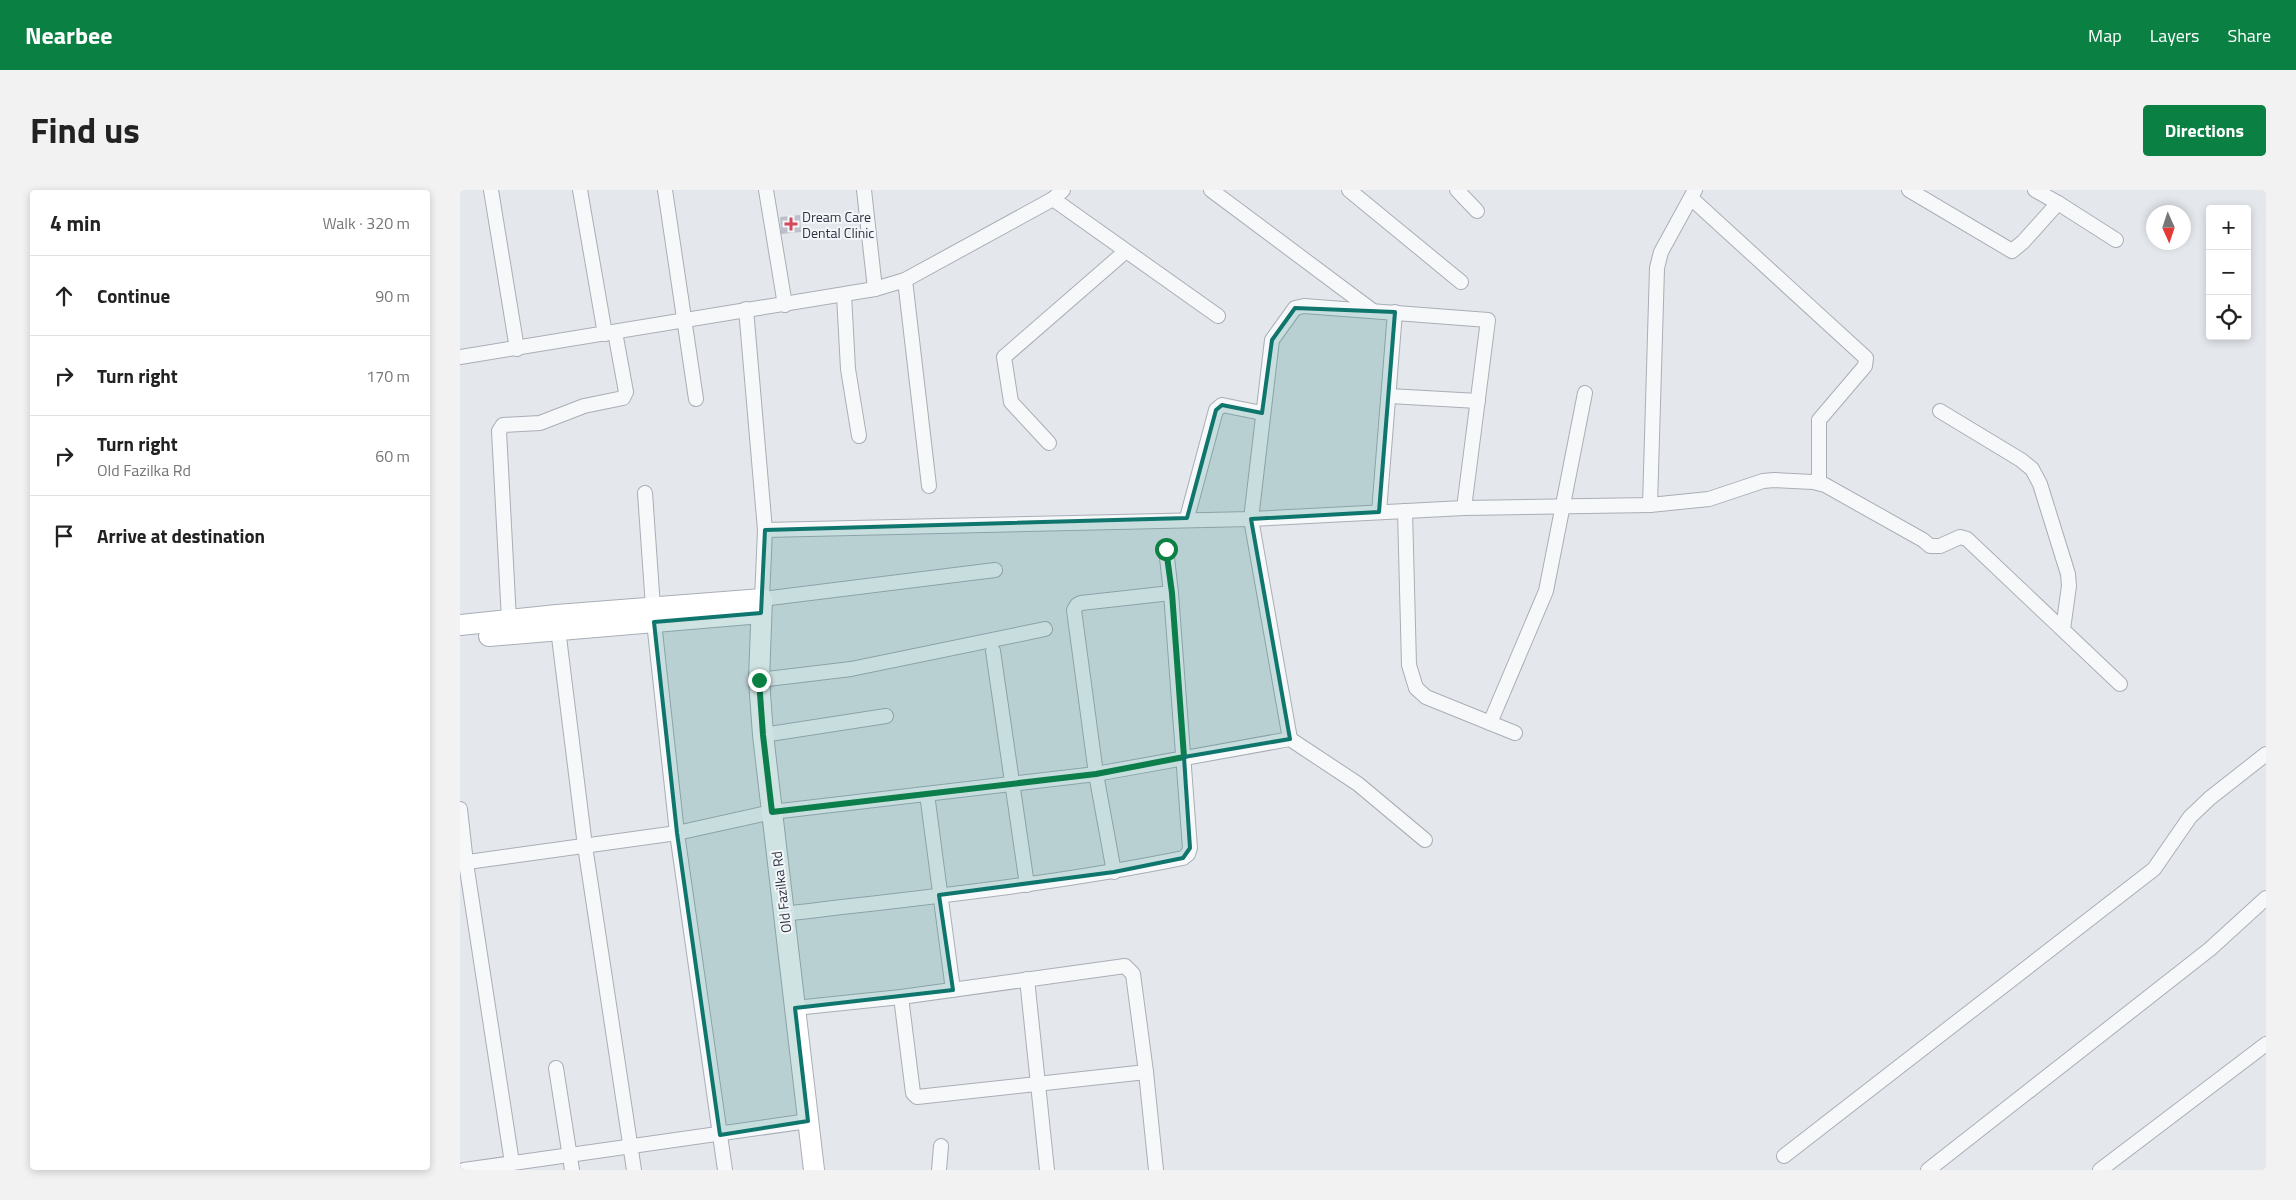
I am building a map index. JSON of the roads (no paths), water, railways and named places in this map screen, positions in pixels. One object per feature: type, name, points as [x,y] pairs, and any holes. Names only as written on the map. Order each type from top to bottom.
[{"type":"main road","points":[[460,638],[569,623],[761,606]]},
{"type":"main road","name":"Old Fazilka Rd","points":[[761,606],[759,680],[763,735],[814,1170]]},
{"type":"main road","points":[[460,625],[509,620],[569,623]]},
{"type":"street","points":[[491,190],[517,349]]},
{"type":"street","points":[[509,620],[499,431],[503,425],[540,423],[584,406],[623,398],[626,392],[610,333],[580,190]]},
{"type":"street","points":[[665,190],[686,320],[696,399]]},
{"type":"street","points":[[766,190],[785,305]]},
{"type":"street","points":[[864,190],[875,289]]},
{"type":"street","points":[[1211,190],[1373,311]]},
{"type":"street","points":[[1349,190],[1462,282]]},
{"type":"street","points":[[1457,190],[1477,210]]},
{"type":"street","points":[[1909,190],[2010,250],[2023,242],[2058,203]]},
{"type":"street","points":[[2035,190],[2116,240]]},
{"type":"street","points":[[460,357],[875,289],[905,280],[1058,194],[1126,250],[1218,316]]},
{"type":"street","points":[[1650,505],[1657,268],[1661,252],[1693,194],[1866,358],[1866,366],[1819,420],[1819,484]]},
{"type":"street","points":[[1049,443],[1011,402],[1004,357],[1126,250]]},
{"type":"street","points":[[905,280],[929,486]]},
{"type":"street","points":[[844,295],[848,369],[858,436]]},
{"type":"street","points":[[1290,739],[1251,518],[1272,340],[1295,308],[1304,306],[1488,320],[1464,508]]},
{"type":"street","points":[[746,309],[765,530],[761,606],[995,570]]},
{"type":"street","points":[[1379,512],[1395,312]]},
{"type":"street","points":[[1490,723],[1544,599],[1585,393]]},
{"type":"street","points":[[1389,396],[1478,401]]},
{"type":"street","points":[[1187,518],[1216,410],[1222,405],[1262,413]]},
{"type":"street","points":[[1940,411],[2021,460],[2032,469],[2040,484],[2068,574],[2069,586],[2063,629]]},
{"type":"street","points":[[765,530],[1187,518],[1251,518],[1464,508],[1650,505],[1709,499],[1763,481],[1819,484],[1838,490],[1924,540],[1930,546],[1940,546],[1960,537],[1967,539],[2120,684]]},
{"type":"street","points":[[646,493],[654,614],[677,833],[725,1170]]},
{"type":"street","points":[[1405,511],[1410,665],[1416,688],[1426,697],[1515,734]]},
{"type":"street","points":[[784,914],[1028,885],[1114,872],[1183,858],[1188,854],[1190,848],[1184,757],[1172,593],[1166,549]]},
{"type":"street","points":[[1114,872],[1096,774],[1074,610],[1081,603],[1172,593]]},
{"type":"street","points":[[569,623],[585,846],[634,1170]]},
{"type":"street","points":[[759,680],[851,669],[1045,629]]},
{"type":"street","points":[[993,651],[1028,885]]},
{"type":"street","points":[[763,735],[886,716]]},
{"type":"street","points":[[463,863],[677,833],[772,812],[1096,774],[1290,739],[1358,784],[1425,840]]},
{"type":"street","points":[[1784,1156],[2154,869],[2190,817],[2210,798],[2266,754]]},
{"type":"street","points":[[927,794],[939,896],[953,990]]},
{"type":"street","points":[[460,808],[463,863],[512,1162]]},
{"type":"street","points":[[1928,1170],[2210,949],[2266,898]]},
{"type":"street","points":[[795,1008],[901,997],[1120,966],[1130,969],[1133,974],[1146,1072],[1156,1170]]},
{"type":"street","points":[[1027,979],[1047,1170]]},
{"type":"street","points":[[901,997],[913,1093],[917,1097],[1146,1072]]},
{"type":"street","points":[[2100,1170],[2266,1044]]},
{"type":"street","points":[[556,1068],[572,1170]]},
{"type":"street","points":[[464,1170],[808,1121]]},
{"type":"street","points":[[939,1170],[942,1146]]},
{"type":"place","name":"Dream Care Dental Clinic","points":[[791,224]]}]
